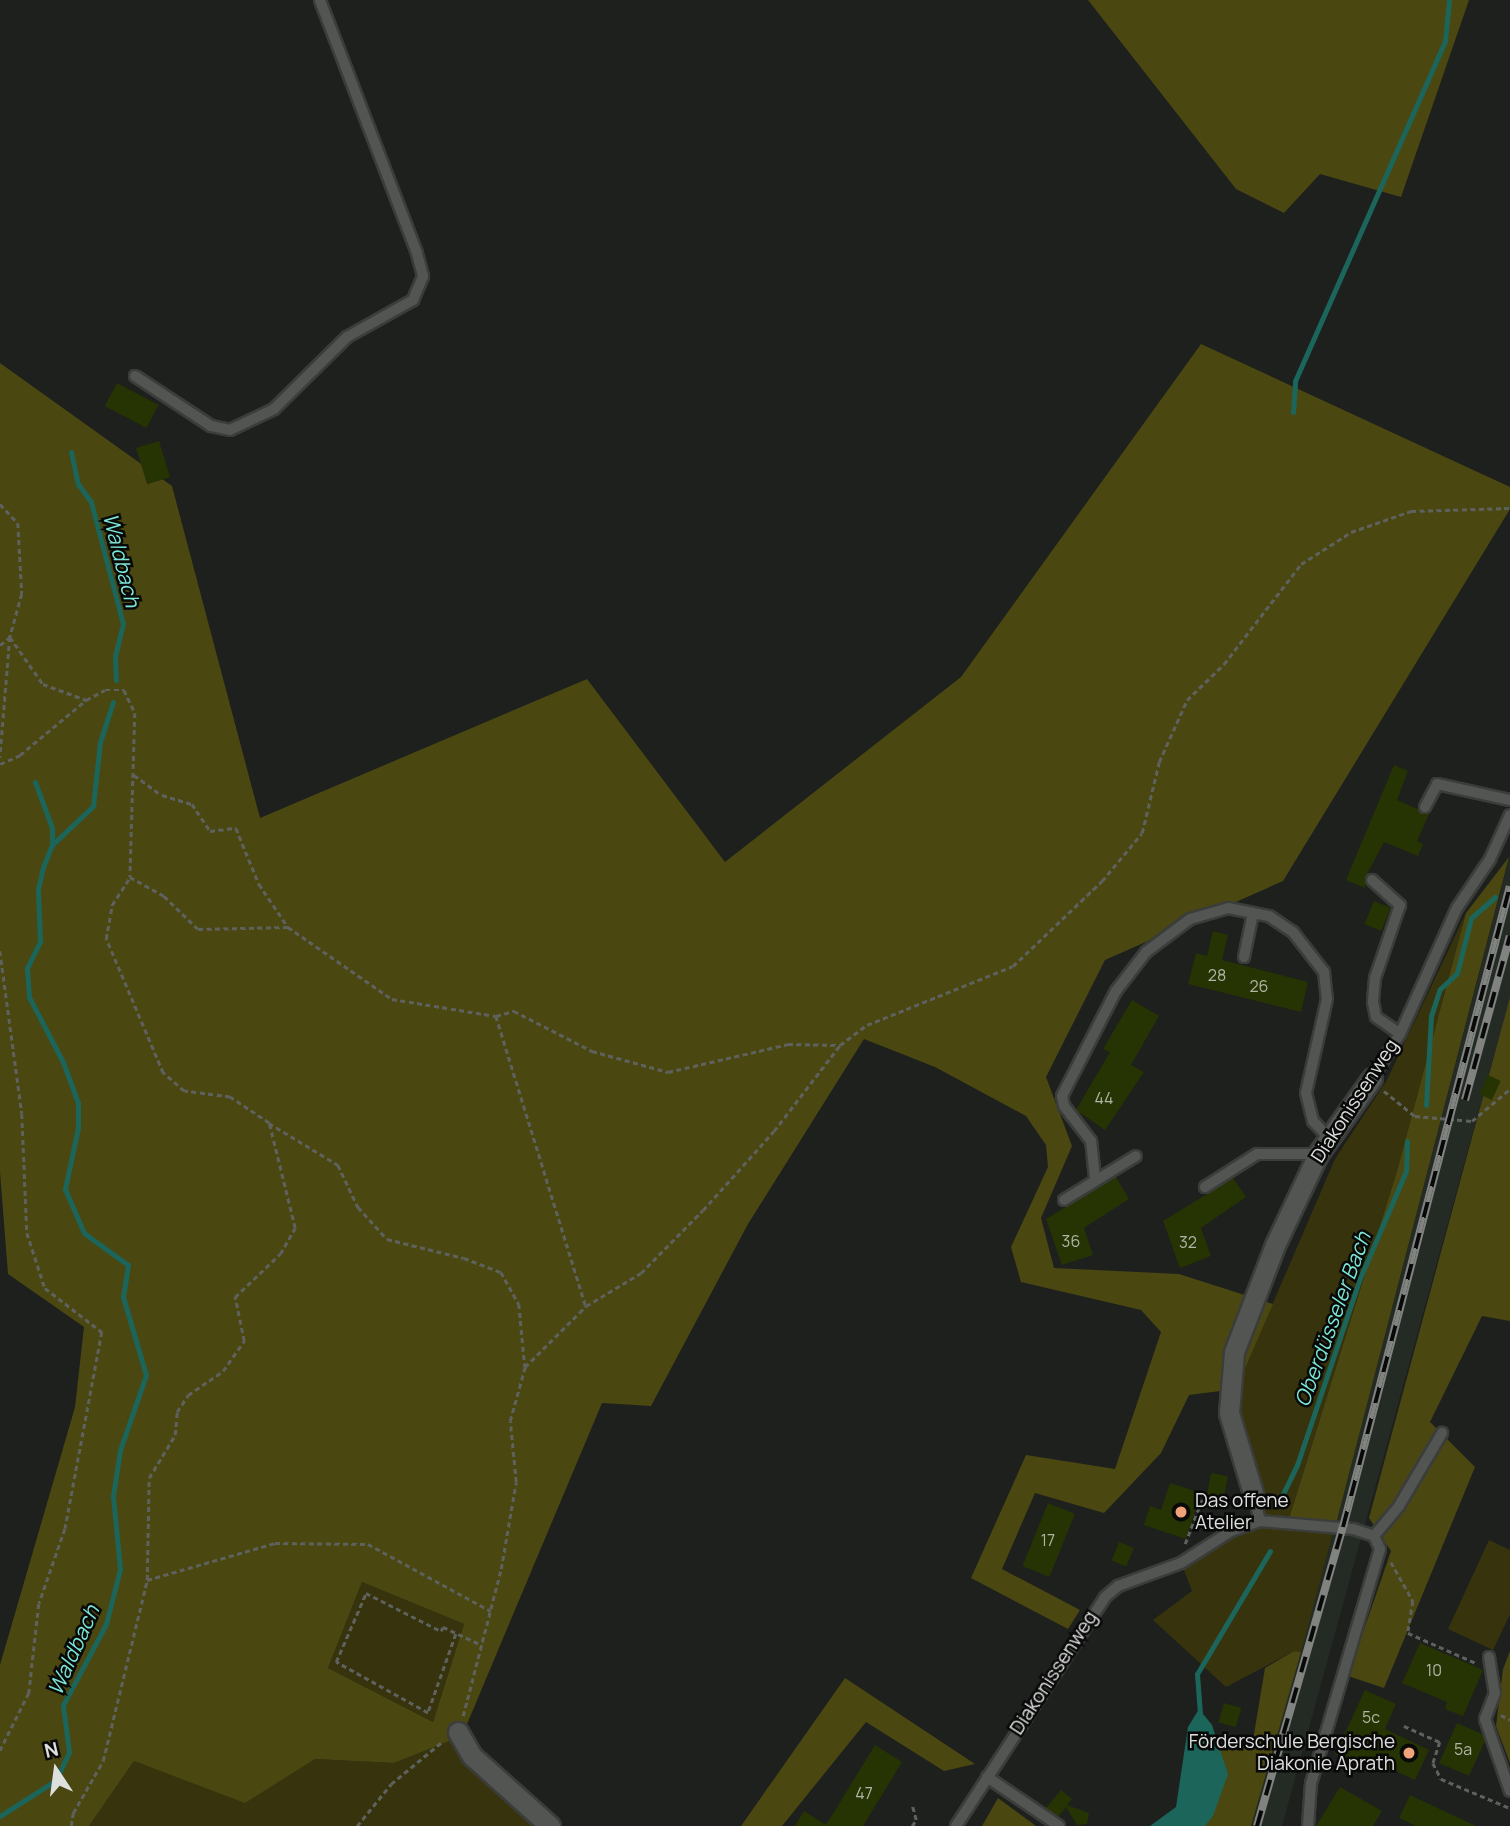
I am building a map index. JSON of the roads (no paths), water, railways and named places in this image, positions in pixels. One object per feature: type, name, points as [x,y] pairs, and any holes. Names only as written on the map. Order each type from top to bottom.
[{"type":"street","name":"Diakonissenweg","points":[[1253,1493],[1230,1413],[1234,1352],[1275,1245],[1323,1146],[1372,1078]]},
{"type":"street","points":[[458,1732],[472,1756],[550,1826]]},
{"type":"lane","points":[[135,376],[211,426],[230,430],[274,409],[347,337],[413,300],[423,276],[417,253],[320,0]]},
{"type":"lane","points":[[1425,807],[1437,784],[1510,800]]},
{"type":"lane","name":"Diakonissenweg","points":[[1372,1078],[1400,1034],[1457,908],[1496,847],[1510,814]]},
{"type":"lane","points":[[1372,880],[1400,905],[1381,955],[1373,1002],[1376,1017],[1400,1034]]},
{"type":"lane","points":[[1095,1178],[1091,1141],[1064,1106],[1062,1096],[1116,990],[1146,953],[1190,919],[1228,908],[1269,916],[1293,932],[1324,972],[1327,999],[1306,1093],[1323,1146],[1257,1154],[1205,1187]]},
{"type":"lane","points":[[1244,957],[1253,912]]},
{"type":"lane","points":[[1064,1200],[1095,1178],[1136,1156]]},
{"type":"lane","points":[[1308,1826],[1311,1783],[1378,1560],[1380,1549],[1374,1536],[1399,1506],[1442,1433]]},
{"type":"lane","name":"Diakonissenweg","points":[[1253,1493],[1260,1521]]},
{"type":"lane","name":"Diakonissenweg","points":[[956,1826],[1105,1597],[1118,1586],[1170,1569],[1231,1531],[1260,1521],[1343,1527],[1374,1536]]},
{"type":"lane","points":[[1489,1657],[1495,1693],[1485,1719],[1510,1791]]},
{"type":"lane","points":[[987,1777],[1059,1826]]},
{"type":"water","points":[[1199,1709],[1212,1725],[1228,1774],[1213,1816],[1205,1826],[1150,1826],[1176,1807],[1188,1727]]},
{"type":"waterway","points":[[1293,412],[1295,381],[1445,41],[1449,0]]},
{"type":"waterway","name":"Waldbach","points":[[71,452],[78,484],[91,502],[123,624],[115,656],[116,680]]},
{"type":"waterway","name":"Waldbach","points":[[0,1816],[56,1780],[69,1752],[63,1705],[106,1624],[120,1569],[113,1496],[120,1450],[146,1375],[123,1297],[128,1265],[84,1233],[65,1189],[78,1128],[78,1103],[63,1062],[29,997],[27,968],[40,941],[38,889],[43,867],[52,845],[93,806],[100,742],[113,702]]},
{"type":"waterway","name":"Waldbach","points":[[35,782],[52,828],[52,845]]},
{"type":"waterway","name":"Oberdüsseler Bach","points":[[1426,1105],[1431,1016],[1440,989],[1457,973],[1471,918],[1495,897]]},
{"type":"waterway","name":"Oberdüsseler Bach","points":[[1277,1506],[1297,1465],[1360,1278],[1406,1171],[1407,1141]]},
{"type":"waterway","name":"Oberdüsseler Bach","points":[[1200,1714],[1197,1674],[1270,1551]]},
{"type":"railway","points":[[1257,1826],[1343,1527],[1510,886]]},
{"type":"railway","points":[[1465,1100],[1510,936]]},
{"type":"place","name":"Das offene Atelier","points":[[1181,1512]]},
{"type":"place","name":"Förderschule Bergische Diakonie Aprath","points":[[1409,1753]]}]
